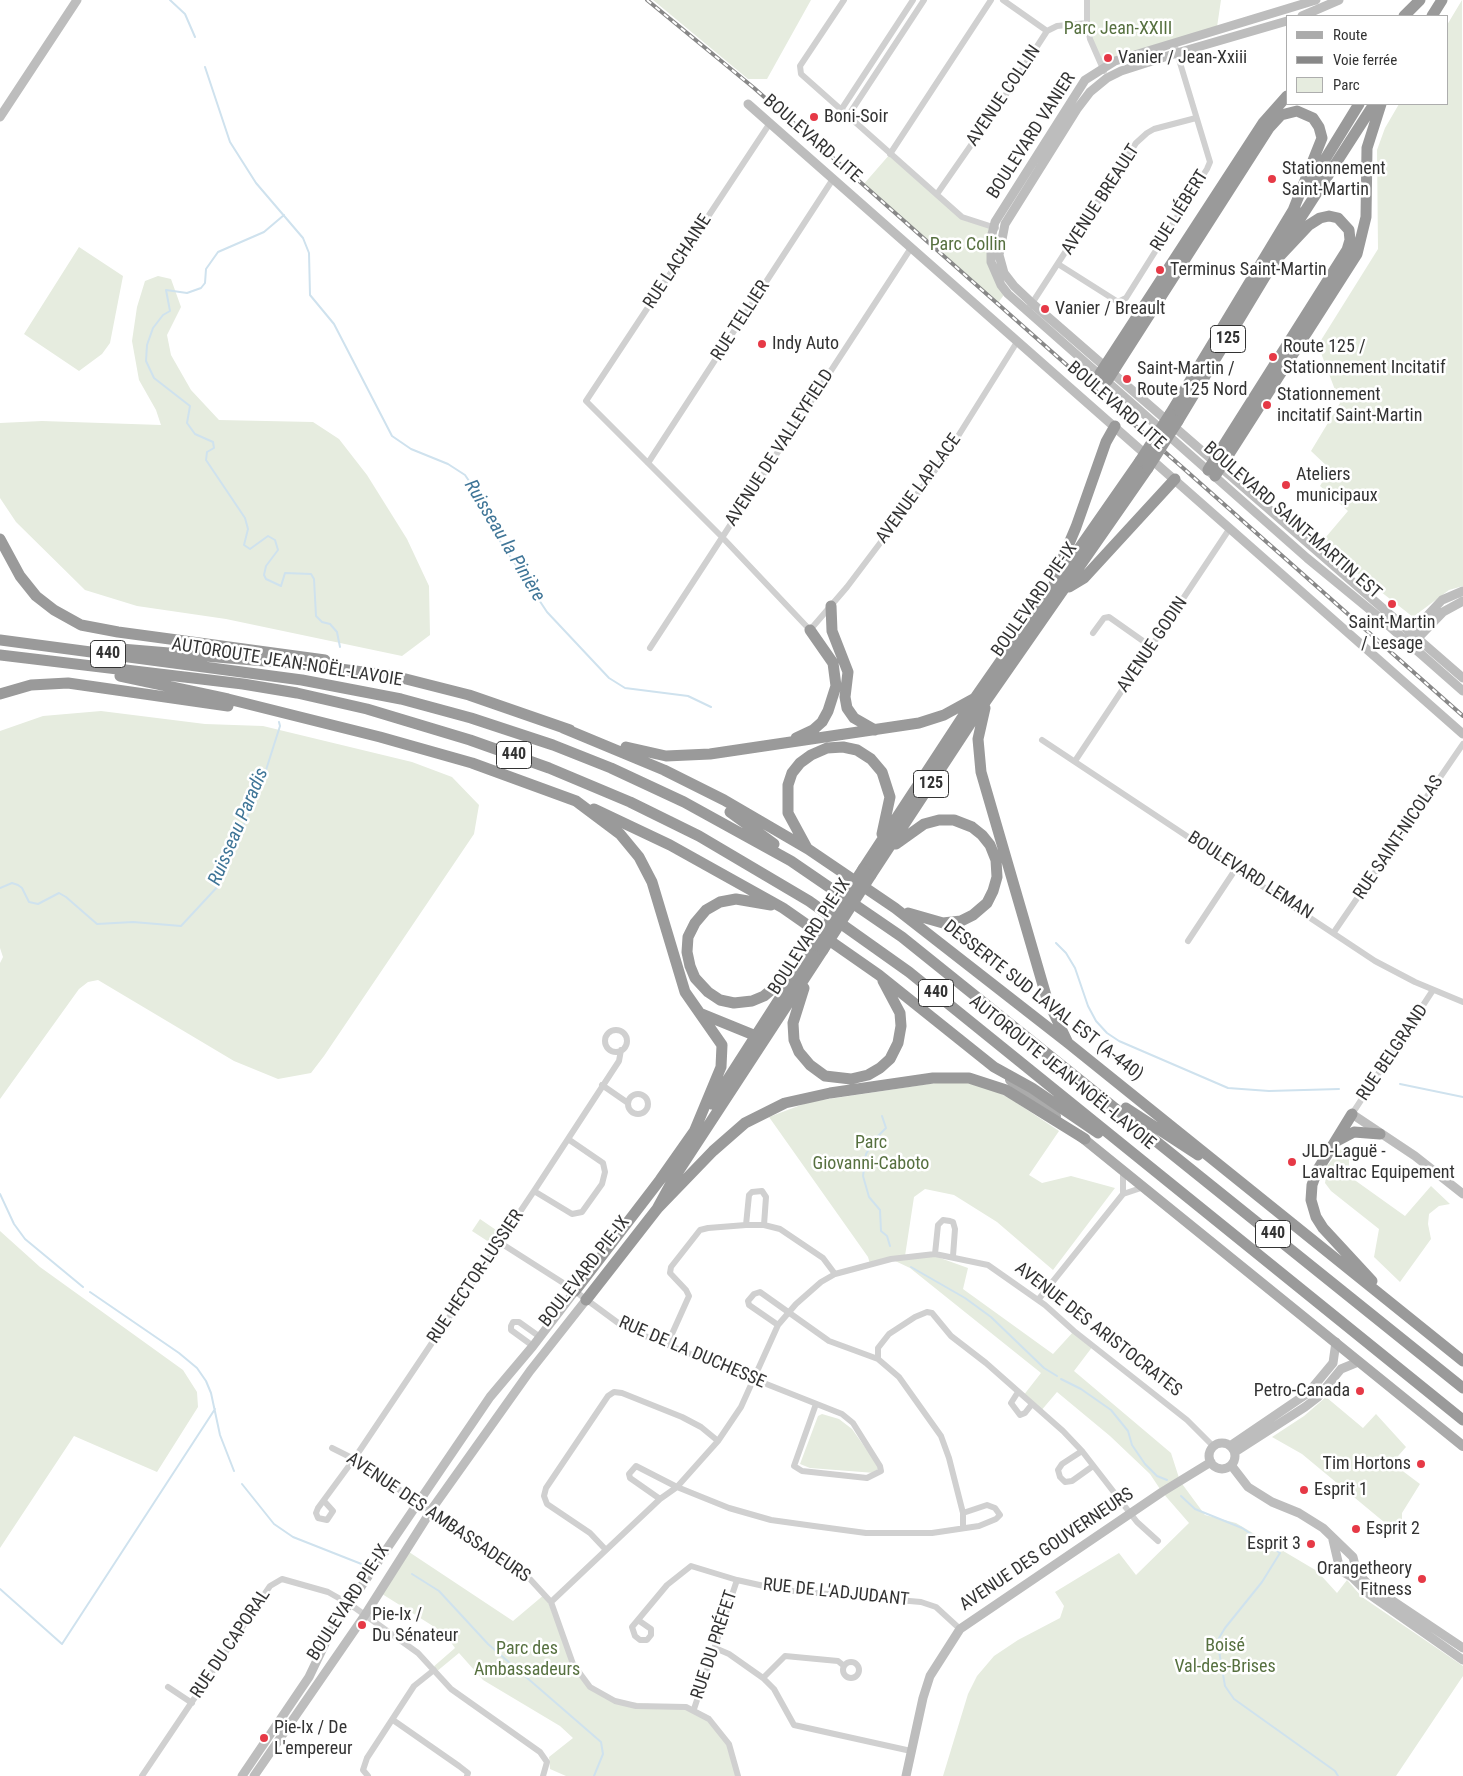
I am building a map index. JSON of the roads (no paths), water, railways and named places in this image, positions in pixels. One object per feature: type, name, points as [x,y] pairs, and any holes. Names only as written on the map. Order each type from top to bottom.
[{"type":"highway","points":[[1405,15],[1420,0]]},
{"type":"highway","points":[[1416,15],[1426,0]]},
{"type":"highway","points":[[1433,15],[1442,0]]},
{"type":"highway","points":[[1106,374],[1263,123],[1286,97]]},
{"type":"highway","name":"BOULEVARD PIE-IX","points":[[1174,417],[1292,213],[1359,105]]},
{"type":"highway","name":"BOULEVARD PIE-IX","points":[[884,846],[1063,591],[1278,258],[1373,105]]},
{"type":"highway","points":[[1214,469],[1357,254],[1366,217],[1367,148],[1381,105]]},
{"type":"highway","points":[[1106,374],[1269,128],[1281,115],[1297,111],[1313,118],[1319,126],[1322,138],[1292,213]]},
{"type":"highway","points":[[1214,469],[1347,250],[1350,240],[1349,230],[1338,218],[1329,216],[1320,218],[1312,223],[1278,258]]},
{"type":"highway","points":[[1047,596],[1073,536],[1106,442],[1115,426]]},
{"type":"highway","name":"BOULEVARD PIE-IX","points":[[575,1291],[694,1132],[760,1038],[819,950],[975,698],[1144,464]]},
{"type":"highway","points":[[1063,591],[1084,578],[1175,479]]},
{"type":"highway","points":[[0,539],[20,576],[36,596],[54,610],[81,624],[118,632],[304,656],[394,676],[468,695],[563,728],[666,756],[703,755],[875,730],[934,719],[975,698]]},
{"type":"highway","points":[[831,606],[832,628],[847,669],[845,701],[847,708],[854,718],[875,730]]},
{"type":"highway","points":[[810,630],[819,633],[839,650]]},
{"type":"highway","points":[[786,743],[813,730],[822,722],[835,690],[836,679],[833,663],[810,630]]},
{"type":"highway","points":[[0,639],[301,664],[394,676]]},
{"type":"highway","name":"AUTOROUTE JEAN-NOËL-LAVOIE","points":[[0,639],[331,684],[401,698],[456,713],[554,745],[626,775],[712,816],[814,876],[920,951],[1463,1388]]},
{"type":"highway","name":"AUTOROUTE JEAN-NOËL-LAVOIE","points":[[0,655],[243,684],[352,705],[513,755],[630,802],[699,836],[755,867],[850,928],[954,1007],[1463,1420]]},
{"type":"highway","points":[[59,663],[267,709],[448,755],[576,801],[670,845],[783,908],[879,975],[994,1066],[1032,1088],[1155,1172]]},
{"type":"highway","points":[[0,694],[31,685],[68,684],[226,706],[267,709]]},
{"type":"highway","points":[[987,701],[978,739],[981,772],[1047,999],[1068,1043]]},
{"type":"highway","name":"DESSERTE SUD LAVAL EST (A-440)","points":[[563,728],[664,770],[701,789],[808,850],[895,908],[1068,1043],[1463,1361]]},
{"type":"highway","points":[[808,850],[789,817],[786,800],[788,785],[792,773],[804,759],[814,752],[831,747],[843,747],[861,752],[877,765],[884,776],[890,801],[884,846]]},
{"type":"highway","points":[[701,789],[814,876]]},
{"type":"highway","points":[[576,801],[620,834],[643,863],[657,894],[682,984],[689,999],[720,1041],[723,1059],[720,1072],[694,1132]]},
{"type":"highway","points":[[884,846],[924,824],[939,820],[954,820],[972,827],[982,835],[990,845],[996,864],[996,881],[992,895],[980,910],[965,920],[947,923],[935,922],[895,908]]},
{"type":"highway","points":[[783,908],[741,899],[725,900],[712,906],[698,918],[690,933],[687,947],[690,966],[697,982],[712,995],[725,1001],[739,1003],[752,1001],[768,994],[802,964]]},
{"type":"highway","points":[[819,950],[797,1006],[793,1031],[796,1044],[804,1059],[816,1071],[829,1077],[847,1079],[868,1075],[884,1065],[895,1051],[900,1035],[901,1017],[895,1002],[879,975]]},
{"type":"highway","name":"BOULEVARD PIE-IX","points":[[586,1300],[657,1209],[760,1038],[802,964],[819,950]]},
{"type":"highway","points":[[700,1013],[760,1038]]},
{"type":"highway","points":[[657,1209],[713,1151],[746,1123],[785,1103],[830,1093],[933,1078],[969,1078],[1006,1090],[1084,1139]]},
{"type":"highway","points":[[1082,1081],[1236,1178]]},
{"type":"highway","points":[[1352,1114],[1321,1163],[1314,1180],[1311,1195],[1314,1213],[1327,1233],[1393,1304]]},
{"type":"highway","points":[[1336,1142],[1354,1132],[1380,1134]]},
{"type":"highway","points":[[609,1248],[612,1256],[619,1258]]},
{"type":"main road","points":[[994,1066],[1463,1446]]},
{"type":"street","points":[[0,117],[77,0]]},
{"type":"street","points":[[844,0],[800,66],[801,74],[962,217],[1003,230]]},
{"type":"street","points":[[841,110],[913,0]]},
{"type":"street","points":[[848,116],[924,0]]},
{"type":"street","points":[[890,154],[991,0]]},
{"type":"street","points":[[1003,0],[1047,30]]},
{"type":"street","points":[[1087,0],[1087,23],[1090,38],[1107,78]]},
{"type":"street","name":"BOULEVARD VANIER","points":[[1106,374],[1030,307],[1008,294],[996,274],[990,252],[993,228],[1015,188],[1085,80],[1102,68],[1115,61],[1316,0]]},
{"type":"street","points":[[1304,15],[1339,0]]},
{"type":"street","name":"BOULEVARD VANIER","points":[[1030,307],[1004,273],[999,255],[1003,230],[1077,109],[1090,92],[1107,78],[1121,71],[1286,21]]},
{"type":"street","name":"AVENUE COLLIN","points":[[937,194],[1001,102],[1047,30],[1057,26],[1087,23]]},
{"type":"street","name":"RUE LIÉBERT","points":[[1058,264],[1118,302],[1126,298],[1210,162],[1174,43]]},
{"type":"street","name":"BOULEVARD LITE","points":[[748,104],[1463,734]]},
{"type":"street","name":"AVENUE BREAULT","points":[[1030,307],[1136,143],[1152,130],[1196,118]]},
{"type":"street","name":"RUE LACHAINE","points":[[648,463],[586,401],[770,123]]},
{"type":"street","name":"RUE TELLIER","points":[[648,463],[833,179]]},
{"type":"street","name":"AVENUE DE VALLEYFIELD","points":[[650,648],[911,248]]},
{"type":"street","name":"AVENUE LAPLACE","points":[[810,630],[831,606],[945,457],[1017,342]]},
{"type":"street","name":"BOULEVARD SAINT-MARTIN EST","points":[[1106,374],[1214,469],[1463,678]]},
{"type":"street","points":[[648,463],[722,537],[810,630]]},
{"type":"street","name":"BOULEVARD SAINT-MARTIN EST","points":[[1214,469],[1306,558],[1463,691]]},
{"type":"street","name":"AVENUE GODIN","points":[[1075,761],[1230,528]]},
{"type":"street","points":[[1408,643],[1442,600],[1463,591]]},
{"type":"street","points":[[1414,635],[1443,612],[1463,602]]},
{"type":"street","points":[[1093,633],[1104,618],[1109,617],[1143,641]]},
{"type":"street","name":"BOULEVARD LEMAN","points":[[1042,740],[1375,961],[1433,990],[1463,1002]]},
{"type":"street","name":"RUE SAINT-NICOLAS","points":[[1334,932],[1463,744]]},
{"type":"street","points":[[1188,941],[1237,868]]},
{"type":"street","name":"RUE BELGRAND","points":[[1352,1114],[1433,990]]},
{"type":"street","name":"RUE HECTOR-LUSSIER","points":[[324,1501],[534,1191],[619,1061],[621,1050]]},
{"type":"street","points":[[602,1085],[628,1103]]},
{"type":"street","points":[[1352,1114],[1421,1161],[1463,1194]]},
{"type":"street","points":[[534,1191],[572,1214],[582,1212],[602,1184],[605,1172],[603,1163],[568,1139]]},
{"type":"street","points":[[1123,1170],[1123,1194]]},
{"type":"street","points":[[1038,1300],[1123,1194],[1144,1187]]},
{"type":"street","points":[[746,1225],[749,1195],[752,1192],[762,1191],[766,1197],[764,1225]]},
{"type":"street","points":[[935,1254],[938,1225],[943,1220],[953,1222],[955,1229],[953,1256]]},
{"type":"street","points":[[668,1345],[689,1296],[686,1290],[673,1278],[670,1273],[671,1267],[700,1230],[746,1225],[764,1225],[780,1229],[823,1258],[835,1274]]},
{"type":"street","name":"RUE DE LA DUCHESSE","points":[[500,1242],[575,1291],[625,1328],[842,1414],[853,1423],[880,1466],[881,1471],[868,1478],[802,1471],[794,1466],[816,1404]]},
{"type":"street","name":"AVENUE DES ARISTOCRATES","points":[[551,1602],[660,1499],[677,1487],[718,1441],[741,1407],[778,1325],[788,1313],[821,1282],[835,1274],[891,1258],[935,1254],[953,1256],[988,1265],[1038,1300],[1187,1420],[1213,1446]]},
{"type":"street","name":"BOULEVARD PIE-IX","points":[[249,1775],[309,1677],[331,1631],[351,1605],[418,1502],[490,1397],[533,1346],[575,1291]]},
{"type":"street","points":[[778,1325],[749,1305],[748,1301],[754,1294],[760,1292],[829,1341],[878,1358],[910,1390],[941,1436],[949,1458],[963,1513],[963,1528]]},
{"type":"street","name":"BOULEVARD PIE-IX","points":[[249,1775],[365,1616],[431,1510],[530,1371],[586,1300]]},
{"type":"street","points":[[878,1358],[878,1348],[888,1334],[915,1317],[927,1312],[932,1313],[951,1336],[1032,1404],[1082,1450],[1130,1514],[1158,1541]]},
{"type":"street","name":"BOULEVARD PIE-IX","points":[[533,1346],[512,1330],[510,1326],[513,1322],[516,1320],[540,1337]]},
{"type":"street","points":[[1232,1449],[1308,1393],[1334,1362],[1336,1342]]},
{"type":"street","points":[[1232,1449],[1305,1407],[1318,1397],[1341,1369],[1358,1362]]},
{"type":"street","points":[[606,1550],[590,1533],[547,1504],[544,1496],[546,1488],[608,1396],[614,1392],[622,1393],[682,1417],[701,1427],[718,1441]]},
{"type":"street","points":[[1018,1392],[1011,1403],[1020,1414],[1025,1413],[1032,1404]]},
{"type":"street","points":[[1222,1443],[1232,1449],[1235,1459],[1231,1465],[1220,1468],[1211,1462],[1209,1455],[1213,1446],[1222,1443]]},
{"type":"street","name":"AVENUE DES AMBASSADEURS","points":[[332,1448],[354,1459],[530,1578],[551,1602],[573,1664],[590,1687],[615,1701],[636,1706],[667,1705],[694,1709]]},
{"type":"street","points":[[1082,1450],[1062,1464],[1058,1470],[1060,1477],[1064,1482],[1072,1481],[1093,1466]]},
{"type":"street","name":"AVENUE DES GOUVERNEURS","points":[[906,1776],[930,1676],[960,1628],[1211,1462]]},
{"type":"street","points":[[1231,1465],[1248,1487],[1272,1502],[1310,1519],[1355,1559],[1357,1572],[1369,1585],[1463,1648]]},
{"type":"street","points":[[660,1499],[630,1478],[628,1474],[636,1466],[677,1487],[729,1508],[771,1520],[866,1533],[932,1534],[988,1524],[1000,1515],[995,1508],[987,1506],[963,1513]]},
{"type":"street","points":[[1333,1539],[1338,1559],[1338,1568],[1347,1573],[1369,1594],[1463,1660]]},
{"type":"street","points":[[1338,1559],[1343,1555],[1350,1555]]},
{"type":"street","name":"RUE DE L'ADJUDANT","points":[[638,1620],[667,1585],[691,1566],[737,1580],[782,1590],[921,1602],[936,1607],[960,1628]]},
{"type":"street","points":[[1347,1573],[1355,1567]]},
{"type":"street","name":"RUE DU CAPORAL","points":[[142,1776],[275,1581],[282,1579],[328,1592],[351,1605]]},
{"type":"street","name":"RUE DU PRÉFET","points":[[694,1709],[737,1580]]},
{"type":"street","points":[[351,1605],[418,1653],[451,1689],[540,1752],[547,1762],[542,1776]]},
{"type":"street","points":[[715,1648],[729,1654],[763,1678],[774,1689],[794,1725],[912,1751]]},
{"type":"street","points":[[763,1678],[785,1656],[838,1661],[844,1666]]},
{"type":"street","points":[[368,1776],[363,1770],[364,1765],[414,1686],[434,1670]]},
{"type":"street","points":[[168,1686],[192,1703]]},
{"type":"street","points":[[694,1709],[709,1719],[729,1744],[738,1776]]},
{"type":"street","points":[[393,1720],[459,1766],[468,1773],[467,1776]]},
{"type":"waterway","name":"Ruisseau la Pinière","points":[[170,0],[185,14],[195,37]]},
{"type":"waterway","name":"Ruisseau la Pinière","points":[[205,67],[230,142],[256,183],[303,238],[309,253],[310,295],[334,324],[392,436],[411,449],[448,464],[465,475],[482,500],[498,538],[547,612],[609,678],[625,688],[688,696],[711,707]]},
{"type":"waterway","name":"Ruisseau Paradis","points":[[284,215],[264,232],[218,252],[206,269],[205,283],[201,288],[187,293],[166,290],[170,311],[163,315],[153,328],[147,345],[146,361],[154,378],[190,406],[187,423],[195,434],[213,442],[214,448],[207,452],[206,460],[245,518],[248,529],[244,545],[250,549],[268,536],[275,540],[278,550],[266,566],[264,575],[266,579],[281,586],[285,573],[311,574],[314,579],[316,616],[322,622],[330,624],[337,632],[340,647]]},
{"type":"waterway","name":"Ruisseau Paradis","points":[[0,888],[12,883],[18,885],[22,888],[29,902],[38,904],[59,893],[97,924],[133,922],[181,926],[220,884],[266,770],[280,726],[279,722]]},
{"type":"waterway","name":"Ruisseau la Pinière","points":[[1056,943],[1066,953],[1075,968],[1088,1006],[1096,1021],[1107,1033],[1119,1041],[1228,1088],[1269,1091],[1339,1089]]},
{"type":"waterway","name":"Ruisseau la Pinière","points":[[1400,1084],[1463,1097]]},
{"type":"waterway","points":[[882,1116],[886,1128],[875,1139],[866,1154],[863,1176],[869,1197],[880,1210],[881,1231],[887,1236],[890,1246]]},
{"type":"waterway","name":"Ruisseau Paradis","points":[[0,1194],[14,1224],[25,1239],[83,1287]]},
{"type":"waterway","points":[[911,1267],[965,1298],[991,1317],[1044,1368],[1057,1376]]},
{"type":"waterway","name":"Ruisseau Paradis","points":[[90,1292],[179,1353],[197,1368],[206,1381],[211,1393],[220,1435],[234,1471]]},
{"type":"waterway","points":[[1061,1379],[1081,1389],[1111,1410],[1128,1431],[1132,1445],[1145,1464],[1157,1476],[1167,1480]]},
{"type":"waterway","points":[[0,1589],[62,1644],[215,1409]]},
{"type":"waterway","name":"Ruisseau Paradis","points":[[242,1484],[274,1524],[293,1537],[364,1565]]},
{"type":"waterway","points":[[1181,1496],[1195,1509],[1242,1528],[1280,1553],[1262,1582],[1219,1638],[1218,1645],[1225,1686],[1234,1699],[1335,1771],[1338,1776]]},
{"type":"waterway","name":"Ruisseau Paradis","points":[[412,1574],[439,1591],[488,1644],[601,1742],[603,1754],[594,1776]]},
{"type":"railway","points":[[647,0],[754,88],[1463,716]]},
{"type":"place","name":"Vanier / Jean-Xxiii","points":[[1108,58]]},
{"type":"place","name":"Boni-Soir","points":[[814,117]]},
{"type":"place","name":"Stationnement Saint-Martin","points":[[1272,179]]},
{"type":"place","name":"Terminus Saint-Martin","points":[[1160,270]]},
{"type":"place","name":"Vanier / Breault","points":[[1045,309]]},
{"type":"place","name":"Indy Auto","points":[[762,344]]},
{"type":"place","name":"Route 125 / Stationnement Incitatif","points":[[1273,357]]},
{"type":"place","name":"Saint-Martin / Route 125 Nord","points":[[1127,379]]},
{"type":"place","name":"Stationnement incitatif Saint-Martin","points":[[1267,405]]},
{"type":"place","name":"Ateliers municipaux","points":[[1286,485]]},
{"type":"place","name":"Saint-Martin / Lesage","points":[[1392,604]]},
{"type":"place","name":"JLD-Laguë - Lavaltrac Equipement","points":[[1292,1162]]},
{"type":"place","name":"Petro-Canada","points":[[1360,1391]]},
{"type":"place","name":"Tim Hortons","points":[[1421,1464]]},
{"type":"place","name":"Esprit 1","points":[[1304,1490]]},
{"type":"place","name":"Esprit 2","points":[[1356,1529]]},
{"type":"place","name":"Esprit 3","points":[[1311,1544]]},
{"type":"place","name":"Orangetheory Fitness","points":[[1422,1579]]},
{"type":"place","name":"Pie-Ix / Du Sénateur","points":[[362,1625]]},
{"type":"place","name":"Pie-Ix / De L'empereur","points":[[264,1738]]},
{"type":"park label","name":"Parc Jean-XXIII","points":[[1118,29]]},
{"type":"park label","name":"Parc Collin","points":[[968,245]]},
{"type":"park label","name":"Parc Giovanni-Caboto","points":[[871,1153]]},
{"type":"park label","name":"Boisé Val-des-Brises","points":[[1225,1656]]},
{"type":"park label","name":"Parc des Ambassadeurs","points":[[527,1659]]}]
